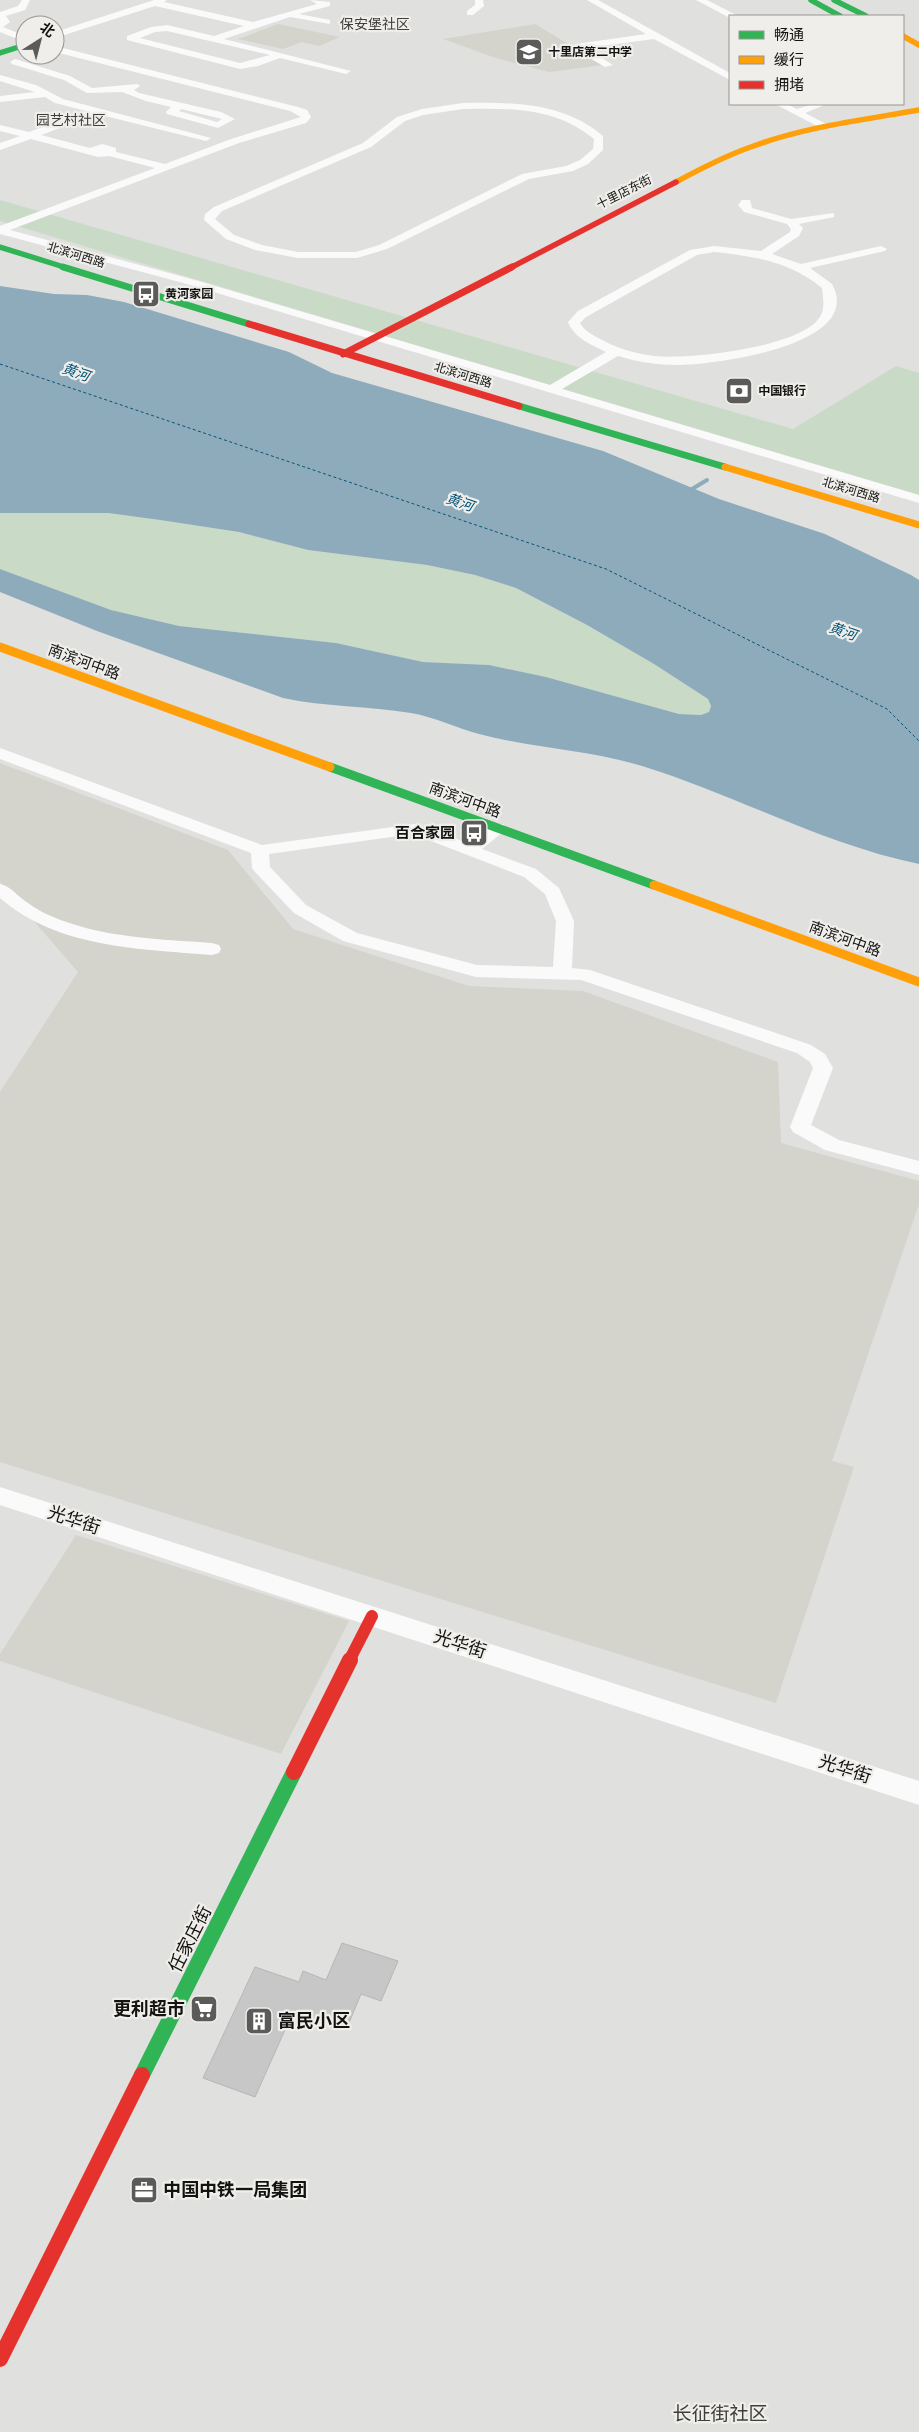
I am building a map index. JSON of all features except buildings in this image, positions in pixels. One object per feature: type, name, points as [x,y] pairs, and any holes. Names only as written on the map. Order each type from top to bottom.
[{"type":"main road","points":[[811,0],[838,15]]},
{"type":"main road","points":[[834,0],[864,15]]},
{"type":"main road","points":[[904,36],[919,44]]},
{"type":"main road","points":[[0,53],[15,48]]},
{"type":"main road","points":[[904,50],[919,57]]},
{"type":"main road","name":"十里店东街","points":[[343,354],[704,166],[767,141],[824,126],[919,110]]},
{"type":"main road","name":"北滨河西路","points":[[0,237],[919,511]]},
{"type":"main road","name":"北滨河西路","points":[[0,247],[160,295],[343,354],[919,525]]},
{"type":"main road","name":"南滨河中路","points":[[1,645],[83,664]]},
{"type":"main road","name":"南滨河中路","points":[[1,645],[919,982]]},
{"type":"main road","name":"任家庄街","points":[[0,2359],[372,1616]]},
{"type":"street","points":[[0,25],[5,22],[1,15],[22,8],[26,0]]},
{"type":"street","points":[[215,39],[253,25],[327,4],[314,0]]},
{"type":"street","points":[[470,14],[480,6],[479,0]]},
{"type":"street","points":[[591,0],[729,76]]},
{"type":"street","points":[[700,0],[731,15]]},
{"type":"street","points":[[65,32],[159,1],[253,25]]},
{"type":"street","points":[[286,15],[328,22]]},
{"type":"street","points":[[280,55],[255,64],[240,66],[130,38],[154,29],[167,28],[215,39],[346,71]]},
{"type":"street","points":[[0,29],[15,35]]},
{"type":"street","points":[[608,65],[576,47],[655,36]]},
{"type":"street","points":[[0,231],[235,140],[293,124],[306,117],[303,112],[294,109],[65,51]]},
{"type":"street","points":[[14,64],[67,78],[90,91],[128,88],[163,76]]},
{"type":"street","points":[[715,68],[729,66]]},
{"type":"street","points":[[0,78],[33,87],[59,100],[95,111],[206,138]]},
{"type":"street","points":[[92,82],[114,88],[128,88],[136,96],[179,106]]},
{"type":"street","points":[[0,99],[47,94]]},
{"type":"street","points":[[782,105],[824,126]]},
{"type":"street","points":[[797,112],[819,105]]},
{"type":"street","points":[[491,106],[535,109],[566,116],[588,126],[599,138],[598,150],[584,162],[549,174],[526,176],[383,247],[357,255],[298,255],[259,248],[237,240],[230,237],[210,220],[212,212],[225,206],[367,145],[380,138],[384,130],[402,119],[430,111],[491,106]]},
{"type":"street","points":[[0,147],[95,111]]},
{"type":"street","points":[[35,122],[52,127]]},
{"type":"street","points":[[0,128],[91,151],[106,147],[112,150],[109,152],[165,167]]},
{"type":"street","points":[[746,202],[744,204],[748,210],[791,222],[798,228],[795,234],[765,254]]},
{"type":"street","points":[[791,222],[830,215]]},
{"type":"street","points":[[0,231],[191,282],[373,338],[919,499]]},
{"type":"street","points":[[714,248],[765,254],[801,267],[814,274],[828,287],[830,305],[825,319],[810,332],[783,343],[731,357],[696,361],[660,360],[617,351],[598,344],[575,327],[574,322],[576,318],[694,252],[714,248]]},
{"type":"street","points":[[801,267],[881,249]]},
{"type":"street","points":[[552,390],[617,351]]},
{"type":"street","points":[[0,753],[260,850],[415,829],[471,849],[530,873],[553,892],[565,921],[562,974]]},
{"type":"street","points":[[471,849],[497,828]]},
{"type":"street","points":[[260,850],[261,868],[300,909],[350,937],[476,971],[583,974],[804,1049],[818,1058],[823,1068],[800,1127],[832,1145],[919,1168]]},
{"type":"street","points":[[0,889],[12,902],[61,927],[119,940],[212,949]]},
{"type":"street","name":"光华街","points":[[0,1496],[919,1792]]},
{"type":"shaded area","points":[[278,24],[340,37],[319,46],[302,42],[283,49],[238,39]]},
{"type":"shaded area","name":"十里店第二中学","points":[[535,24],[603,65],[549,72],[496,58],[443,39]]},
{"type":"shaded area","points":[[0,763],[228,850],[293,929],[469,986],[583,991],[778,1062],[781,1143],[919,1181],[919,1204],[832,1461],[854,1467],[776,1703],[0,1462],[0,1092],[78,972],[0,882]]},
{"type":"shaded area","points":[[76,1535],[349,1621],[281,1754],[0,1661],[0,1654]]},
{"type":"green space","points":[[0,200],[793,429],[896,366],[919,373],[919,495],[0,221]]},
{"type":"green space","points":[[0,513],[108,513],[239,532],[308,550],[427,565],[475,575],[516,588],[587,625],[654,664],[708,699],[711,706],[709,712],[701,715],[679,714],[546,677],[489,665],[423,662],[336,643],[179,626],[111,610],[0,569]]},
{"type":"water","name":"黄河","points":[[0,286],[54,294],[87,295],[124,302],[289,352],[332,373],[603,451],[719,499],[825,534],[919,580],[919,864],[883,855],[814,832],[642,766],[499,739],[470,732],[429,717],[411,713],[283,698],[97,631],[0,592],[0,569],[111,610],[179,626],[336,643],[423,662],[489,665],[546,677],[679,714],[701,715],[709,712],[711,706],[708,699],[654,664],[587,625],[516,588],[475,575],[427,565],[308,550],[239,532],[108,513],[0,513]]},
{"type":"waterway","points":[[687,492],[707,480]]},
{"type":"ferry route","points":[[0,364],[606,569],[887,709],[919,741]]},
{"type":"traffic: fast","points":[[811,0],[838,15]]},
{"type":"traffic: fast","points":[[834,0],[864,15]]},
{"type":"traffic: fast","points":[[0,53],[15,48]]},
{"type":"traffic: fast","points":[[0,247],[249,324]]},
{"type":"traffic: fast","points":[[519,406],[725,467]]},
{"type":"traffic: fast","points":[[330,767],[654,885]]},
{"type":"traffic: fast","points":[[142,2075],[294,1772]]},
{"type":"traffic: slow","points":[[904,37],[919,45]]},
{"type":"traffic: slow","points":[[676,182],[720,159],[773,139],[821,127],[919,110]]},
{"type":"traffic: slow","points":[[725,467],[919,525]]},
{"type":"traffic: slow","points":[[0,647],[330,767]]},
{"type":"traffic: slow","points":[[654,885],[919,982]]},
{"type":"traffic: jam","points":[[343,354],[676,182]]},
{"type":"traffic: jam","points":[[249,324],[519,406]]},
{"type":"traffic: jam","points":[[294,1772],[372,1616]]},
{"type":"traffic: jam","points":[[0,2359],[142,2075]]},
{"type":"place","name":"十里店第二中学","points":[[529,52]]},
{"type":"place","name":"黄河家园","points":[[146,294]]},
{"type":"place","name":"中国银行","points":[[739,391]]},
{"type":"place","name":"百合家园","points":[[474,833]]},
{"type":"place","name":"更利超市","points":[[204,2009]]},
{"type":"place","name":"富民小区","points":[[259,2021]]},
{"type":"place","name":"中国中铁一局集团","points":[[144,2190]]},
{"type":"district","name":"保安堡社区","points":[[375,24]]},
{"type":"district","name":"园艺村社区","points":[[71,120]]},
{"type":"district","name":"长征街社区","points":[[720,2413]]}]
